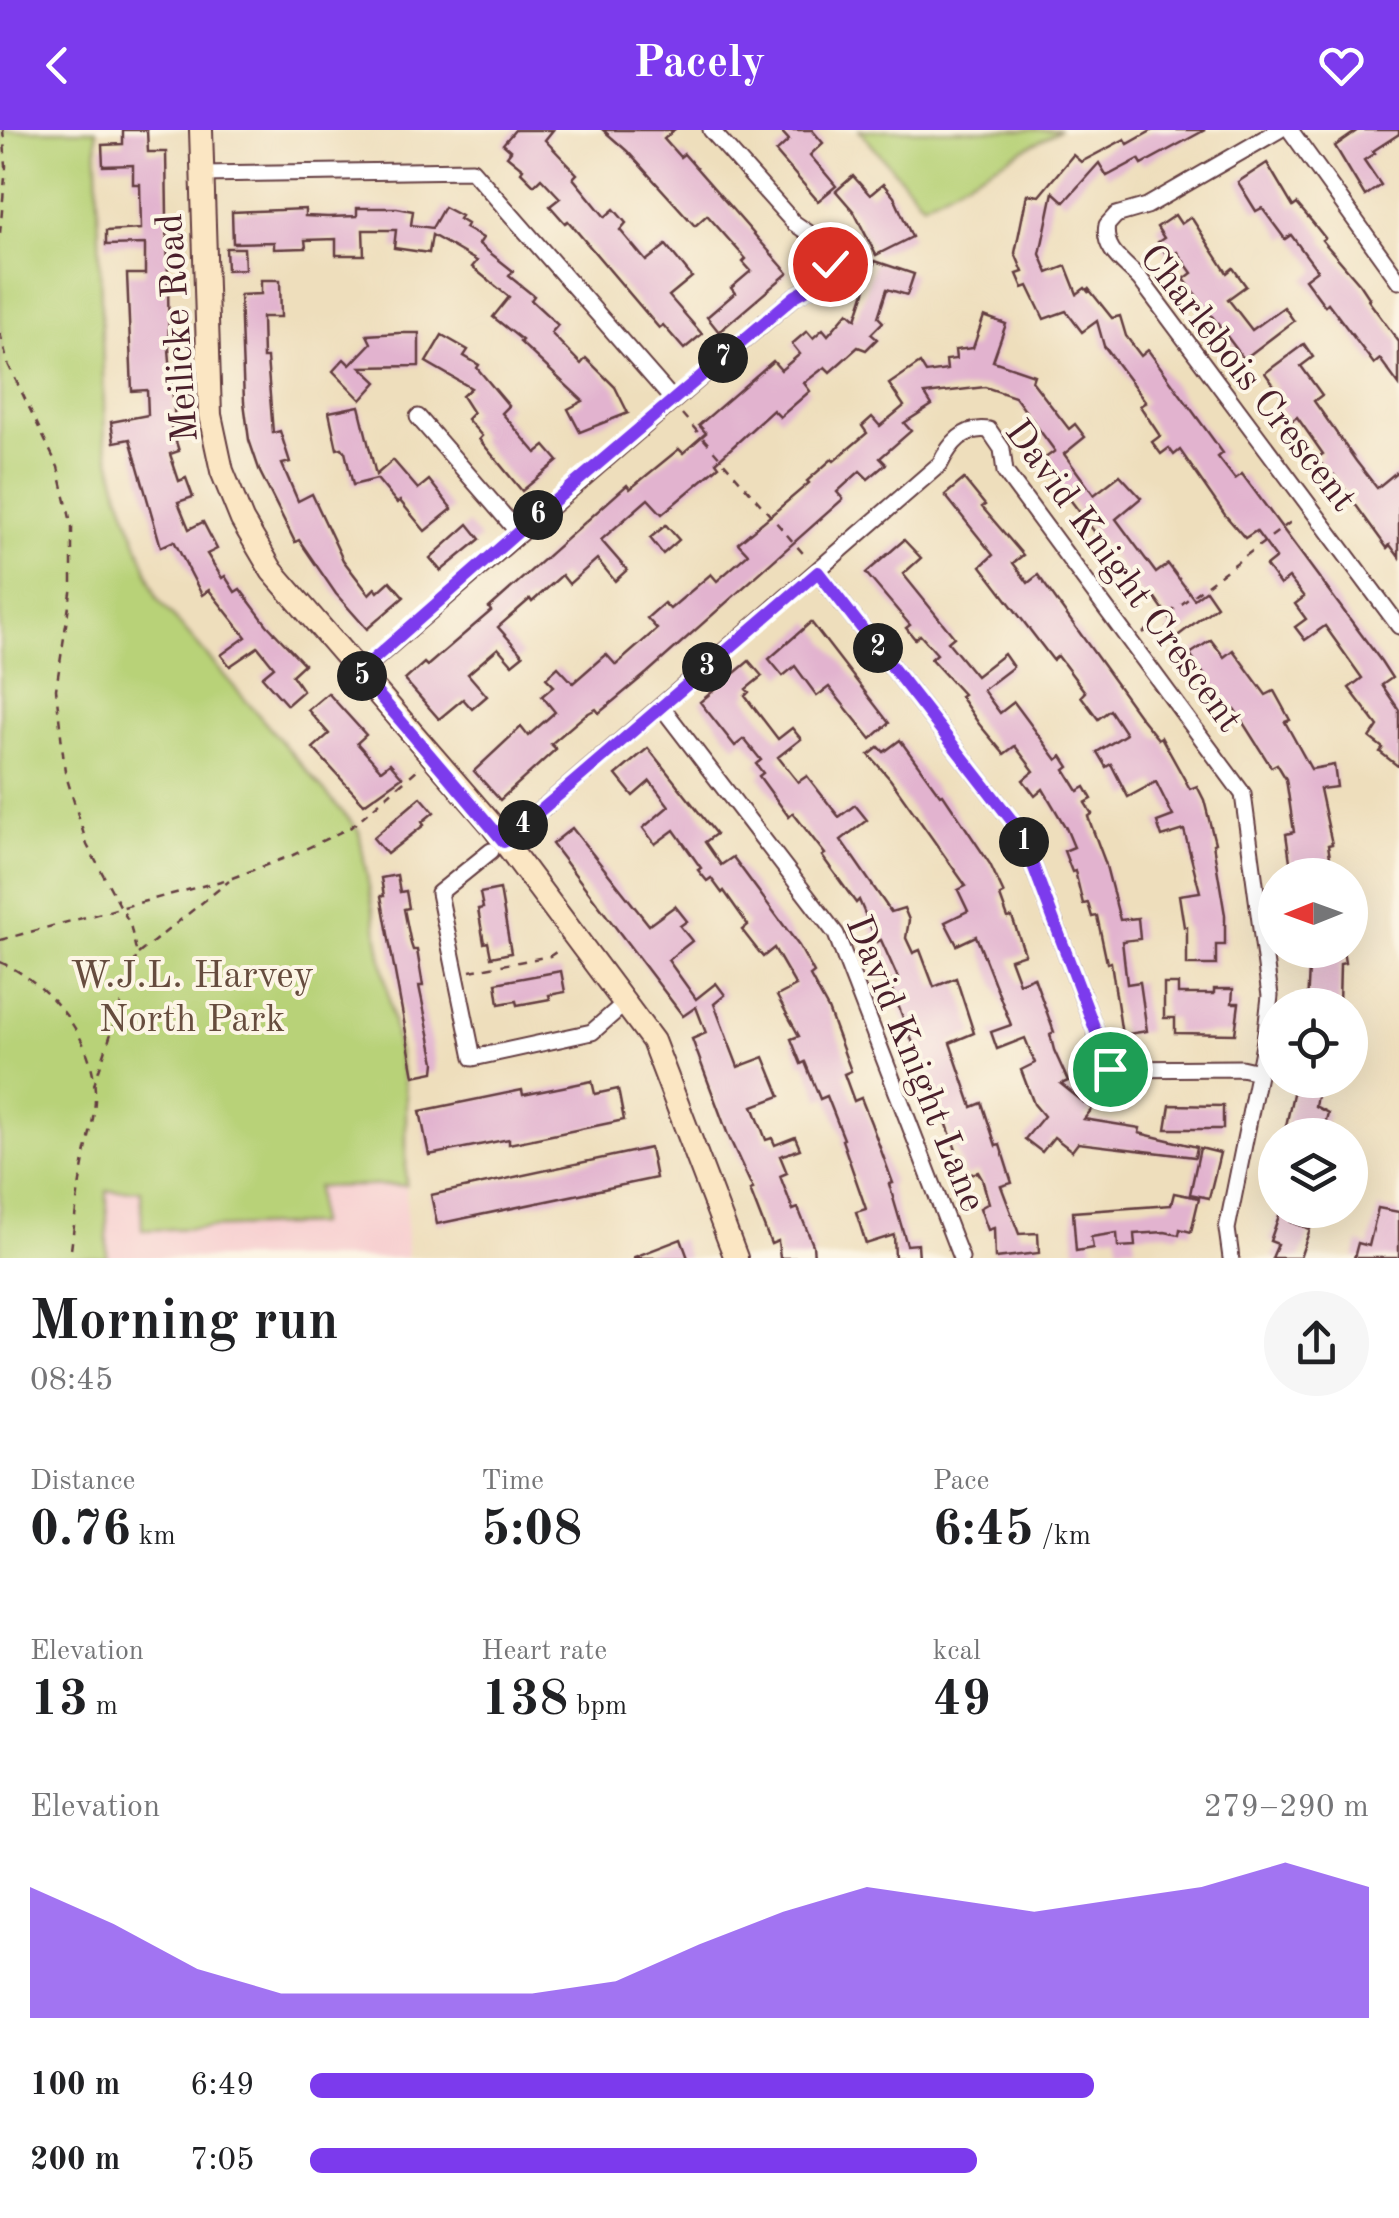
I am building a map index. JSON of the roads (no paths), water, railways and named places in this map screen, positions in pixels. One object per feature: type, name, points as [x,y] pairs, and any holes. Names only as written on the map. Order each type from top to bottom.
[{"type":"street","name":"Meilicke Road","points":[[201,130],[210,415],[222,470],[242,520],[272,571],[576,938],[653,1041],[736,1258]]},
{"type":"street","points":[[359,672],[795,296],[826,279],[830,264],[823,243],[794,223],[711,130]]},
{"type":"street","name":"Charlebois Crescent","points":[[1278,130],[1147,206],[1116,215],[1107,225],[1107,242],[1140,279],[1399,626]]},
{"type":"street","points":[[1290,130],[1399,280]]},
{"type":"street","points":[[202,174],[472,170],[673,400]]},
{"type":"street","points":[[418,417],[518,532]]},
{"type":"street","name":"David Knight Crescent","points":[[625,1002],[592,1032],[473,1058],[439,893],[818,572],[940,464],[951,444],[978,428],[988,430],[996,438],[1006,472],[1243,794],[1269,988]]},
{"type":"street","points":[[818,572],[1020,831],[1110,1069],[1242,1068],[1258,1072]]},
{"type":"street","name":"David Knight Lane","points":[[662,706],[836,934],[961,1258]]},
{"type":"street","name":"David Knight Crescent","points":[[1231,1258],[1227,1229],[1258,1082]]},
{"type":"park label","name":"W.J.L. Harvey North Park","points":[[192,996]]}]
